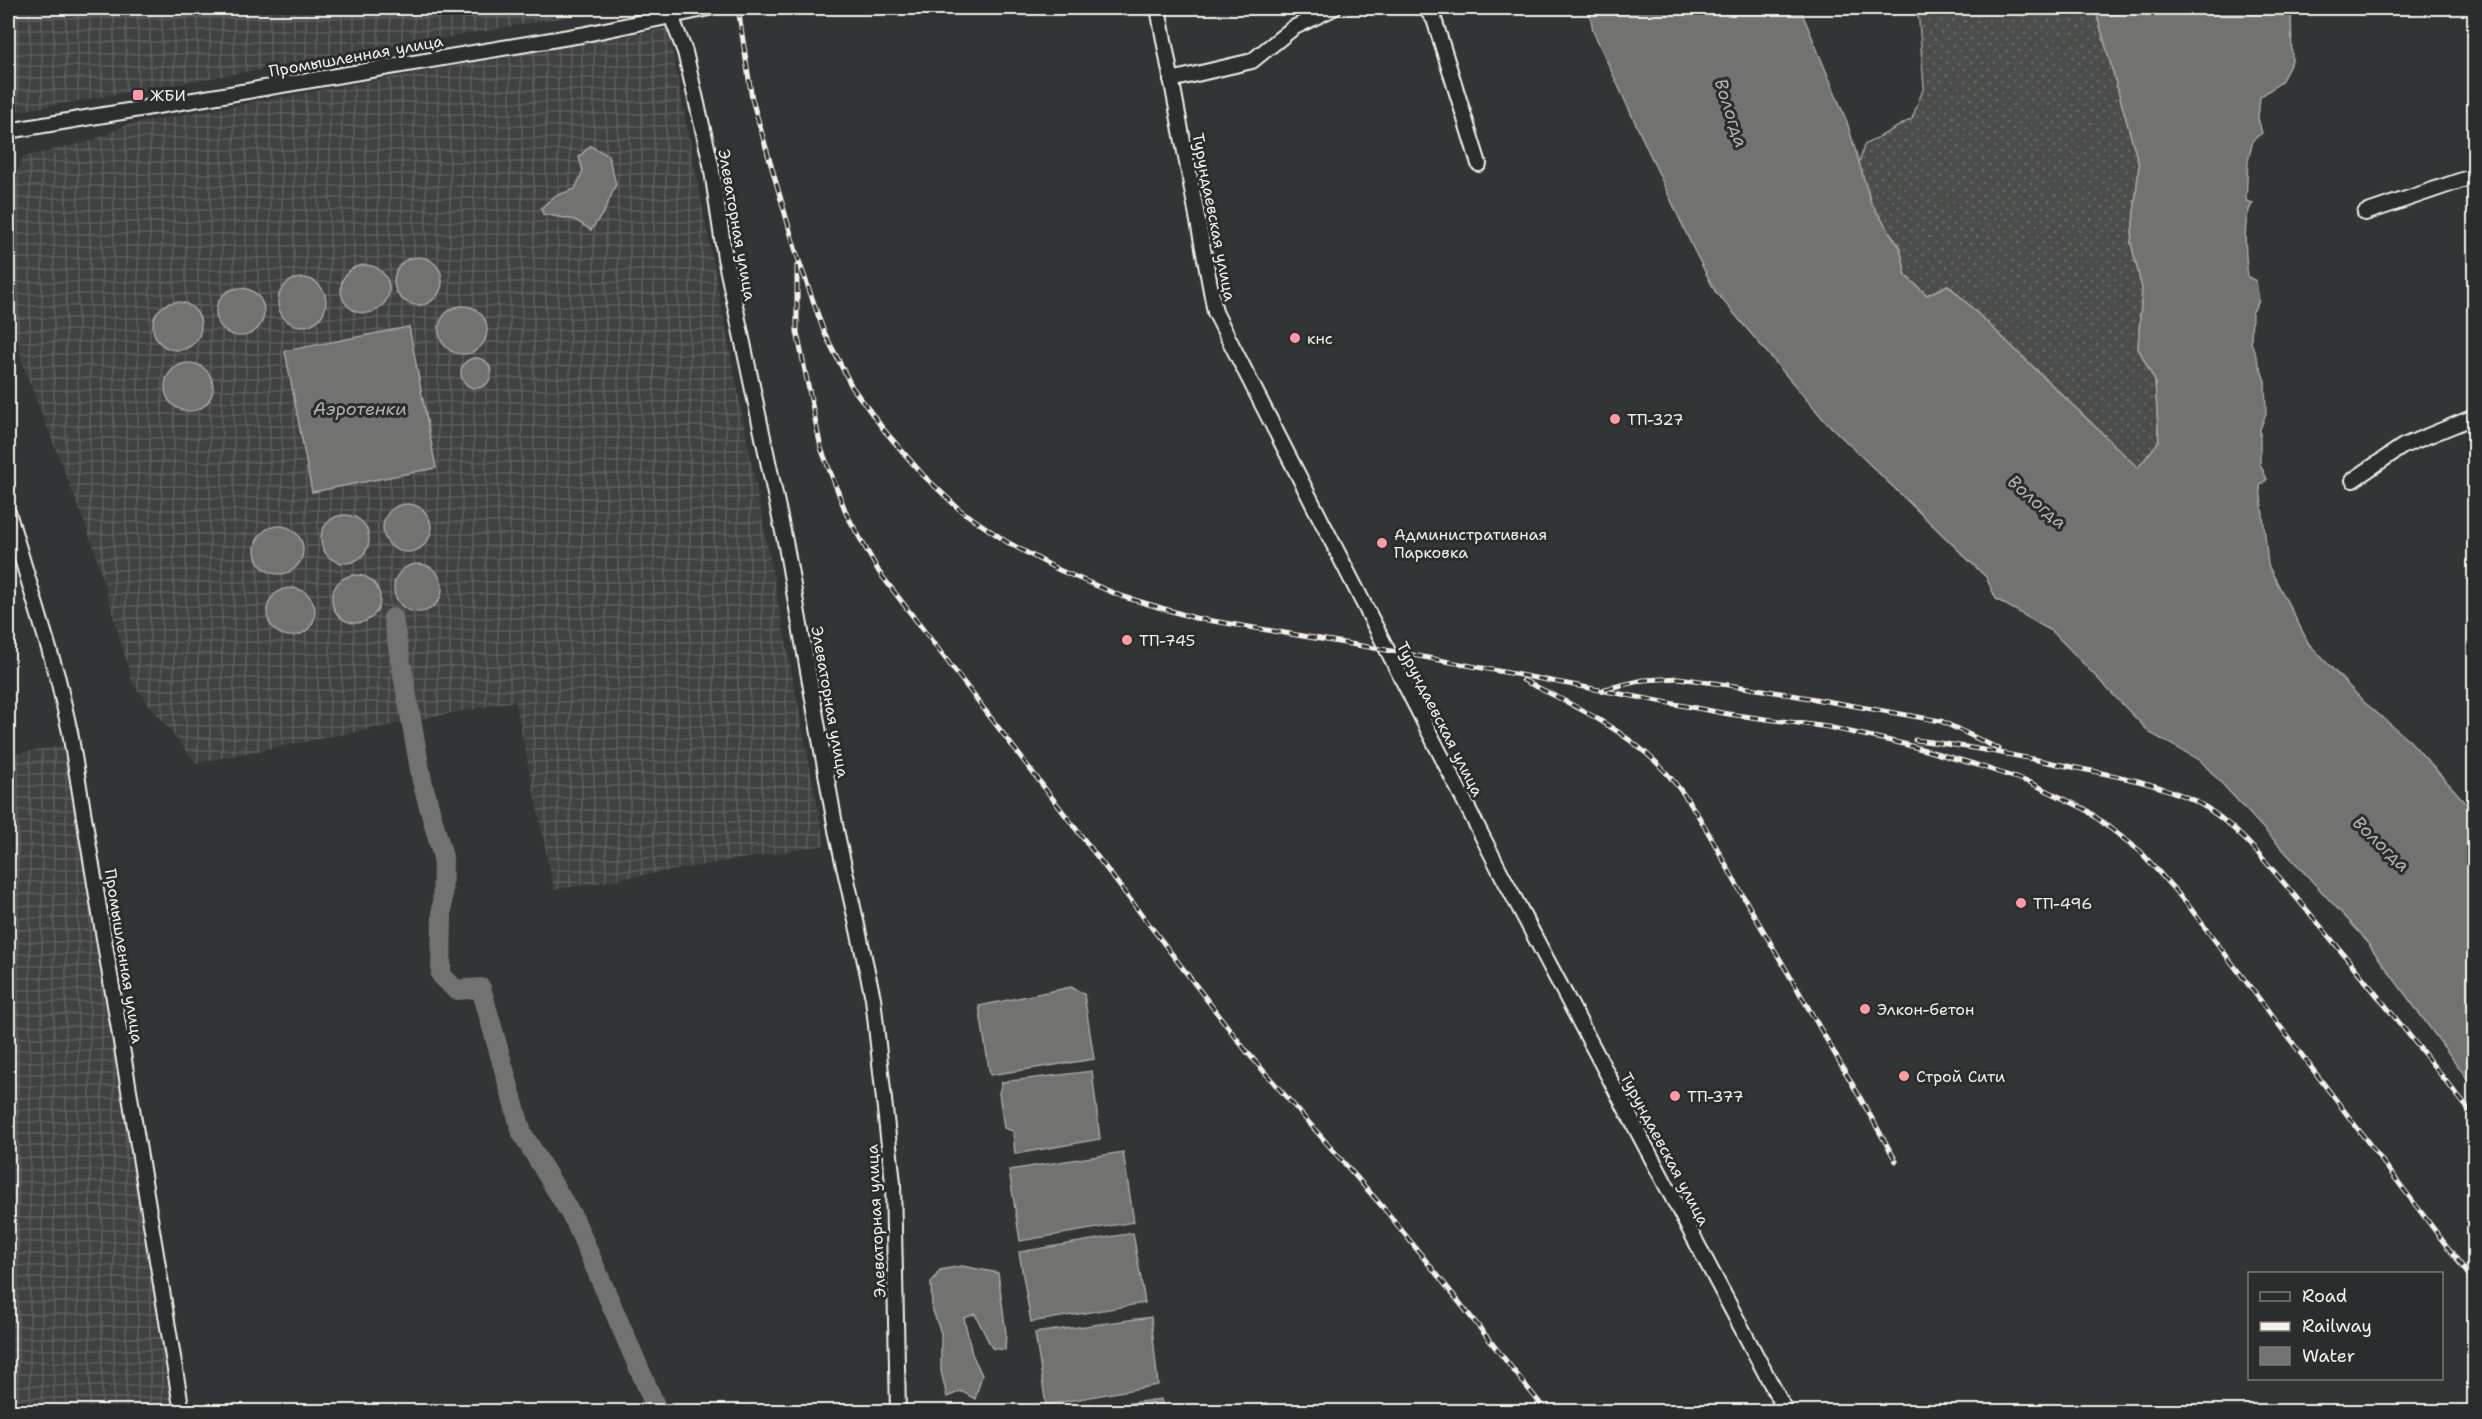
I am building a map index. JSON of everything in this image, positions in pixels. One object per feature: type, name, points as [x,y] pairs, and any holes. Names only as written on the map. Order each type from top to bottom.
[{"type":"street","name":"Промышленная улица","points":[[8,131],[581,35],[669,11],[709,8]]},
{"type":"street","name":"Турундаевская улица","points":[[1158,8],[1215,312],[1502,875],[1713,1278],[1786,1412]]},
{"type":"street","points":[[1171,80],[1252,61],[1293,28],[1334,8]]},
{"type":"street","points":[[1425,8],[1434,19],[1479,164]]},
{"type":"street","name":"Элеваторная улица","points":[[669,11],[685,52],[711,164],[725,258],[786,546],[836,830],[873,998],[893,1183],[898,1412]]},
{"type":"street","points":[[2365,213],[2475,176]]},
{"type":"street","points":[[2353,480],[2403,446],[2475,417]]},
{"type":"street","name":"Промышленная улица","points":[[8,512],[58,679],[70,732],[182,1412]]},
{"type":"shaded area","points":[[8,8],[618,8],[8,113]]},
{"type":"shaded area","points":[[1915,8],[2095,8],[2139,165],[2131,243],[2142,288],[2138,348],[2155,381],[2159,442],[2138,468],[1948,285],[1927,295],[1906,276],[1900,248],[1871,203],[1859,163],[1864,145],[1912,119],[1924,87],[1919,21]]},
{"type":"shaded area","points":[[668,28],[825,845],[554,890],[515,701],[196,763],[133,684],[93,545],[22,363],[8,284],[8,200],[23,157],[91,141],[126,125]]},
{"type":"shaded area","points":[[64,745],[174,1411],[8,1411],[8,755]]},
{"type":"water","name":"Вологда","points":[[1589,8],[1800,8],[1847,122],[1871,203],[1900,248],[1906,276],[1927,295],[1948,285],[2138,468],[2159,441],[2155,381],[2138,348],[2142,288],[2131,243],[2139,165],[2095,8],[2291,8],[2292,61],[2281,82],[2260,97],[2258,118],[2262,133],[2253,140],[2248,161],[2246,201],[2253,203],[2249,210],[2246,228],[2248,277],[2256,281],[2259,301],[2252,313],[2251,342],[2265,381],[2266,414],[2260,429],[2260,464],[2267,479],[2260,486],[2268,565],[2309,644],[2364,702],[2410,741],[2474,812],[2474,1088],[2361,934],[2200,760],[2150,733],[2053,632],[1996,599],[1986,577],[1824,420],[1715,291],[1593,31]]},
{"type":"water","points":[[590,146],[608,155],[616,184],[604,212],[591,230],[575,220],[543,214],[541,208],[555,196],[575,189],[583,171],[579,157]]},
{"type":"water","points":[[413,257],[423,257],[435,264],[442,276],[442,286],[435,298],[423,305],[413,305],[398,294],[394,286],[394,276],[405,261]]},
{"type":"water","points":[[360,265],[370,265],[382,272],[389,284],[389,294],[382,306],[370,313],[360,313],[345,302],[341,294],[341,284],[352,269]]},
{"type":"water","points":[[297,278],[307,278],[319,285],[326,297],[326,307],[319,319],[307,326],[297,326],[282,315],[278,307],[278,297],[289,282]]},
{"type":"water","points":[[235,288],[245,288],[257,295],[264,307],[264,317],[257,329],[245,336],[235,336],[220,325],[216,317],[216,307],[227,292]]},
{"type":"water","points":[[172,302],[182,302],[194,309],[201,321],[201,331],[194,343],[182,350],[172,350],[157,339],[153,331],[153,321],[164,306]]},
{"type":"water","points":[[458,306],[468,306],[480,313],[487,325],[487,335],[480,347],[468,354],[458,354],[443,343],[439,335],[439,325],[450,310]]},
{"type":"water","name":"Аэротенки","points":[[409,327],[436,468],[312,492],[285,351]]},
{"type":"water","points":[[476,358],[486,363],[491,373],[486,383],[476,388],[466,383],[461,373],[466,363]]},
{"type":"water","points":[[184,363],[194,363],[206,370],[213,382],[213,392],[206,404],[194,411],[184,411],[169,400],[165,392],[165,382],[176,367]]},
{"type":"water","points":[[402,504],[412,504],[424,511],[431,523],[431,533],[424,545],[412,552],[402,552],[387,541],[383,533],[383,523],[394,508]]},
{"type":"water","points":[[340,515],[350,515],[362,522],[369,534],[369,544],[362,556],[350,563],[340,563],[325,552],[321,544],[321,534],[332,519]]},
{"type":"water","points":[[274,526],[284,526],[296,533],[303,545],[303,555],[296,567],[284,574],[274,574],[259,563],[255,555],[255,545],[266,530]]},
{"type":"water","points":[[413,564],[423,564],[435,571],[442,583],[442,593],[435,605],[423,612],[413,612],[398,601],[394,593],[394,583],[405,568]]},
{"type":"water","points":[[351,575],[361,575],[373,582],[380,594],[380,604],[373,616],[361,623],[351,623],[336,612],[332,604],[332,594],[343,579]]},
{"type":"water","points":[[286,588],[296,588],[308,595],[315,607],[315,617],[308,629],[296,636],[286,636],[271,625],[267,617],[267,607],[278,592]]},
{"type":"water","points":[[1071,987],[1084,994],[1094,1059],[990,1075],[979,1006]]},
{"type":"water","points":[[1092,1071],[1100,1139],[1015,1154],[1013,1131],[1004,1128],[999,1093],[1002,1082]]},
{"type":"water","points":[[1123,1152],[1134,1222],[1020,1241],[1009,1170]]},
{"type":"water","points":[[1133,1233],[1145,1303],[1031,1322],[1019,1252]]},
{"type":"water","points":[[962,1266],[998,1273],[1006,1333],[1005,1350],[992,1348],[975,1314],[964,1318],[972,1354],[982,1375],[975,1399],[961,1391],[947,1397],[941,1371],[941,1333],[932,1308],[931,1283],[940,1270]]},
{"type":"water","points":[[1151,1317],[1158,1385],[1046,1405],[1035,1333]]},
{"type":"water","points":[[1161,1399],[1163,1411],[1070,1411]]},
{"type":"waterway","points":[[393,618],[422,781],[443,857],[441,975],[456,990],[481,988],[522,1133],[575,1221],[658,1412]]},
{"type":"railway","points":[[738,8],[752,99],[797,255],[824,332],[852,387],[884,430],[922,474],[960,510],[1007,542],[1059,570],[1121,596],[1195,618],[1386,650],[1728,714],[1828,727],[1904,744],[1974,764],[2031,783],[2085,809],[2140,851],[2188,905],[2474,1282]]},
{"type":"railway","points":[[797,266],[797,332],[821,448],[847,515],[879,572],[1247,1052],[1387,1212],[1547,1412]]},
{"type":"railway","points":[[1605,689],[1644,680],[1679,678],[1763,690],[1941,721],[1999,749]]},
{"type":"railway","points":[[1523,680],[1611,727],[1643,750],[1672,779],[1696,812],[1896,1161]]},
{"type":"railway","points":[[1915,740],[1996,752],[2137,781],[2166,789],[2210,810],[2252,846],[2364,979],[2469,1110]]},
{"type":"place","name":"ЖБИ","points":[[138,95]]},
{"type":"place","name":"кнс","points":[[1295,338]]},
{"type":"place","name":"ТП-327","points":[[1615,419]]},
{"type":"place","name":"Административная Парковка","points":[[1382,543]]},
{"type":"place","name":"ТП-745","points":[[1127,640]]},
{"type":"place","name":"ТП-496","points":[[2021,903]]},
{"type":"place","name":"Элкон-бетон","points":[[1865,1009]]},
{"type":"place","name":"Строй Сити","points":[[1904,1076]]},
{"type":"place","name":"ТП-377","points":[[1675,1096]]}]
